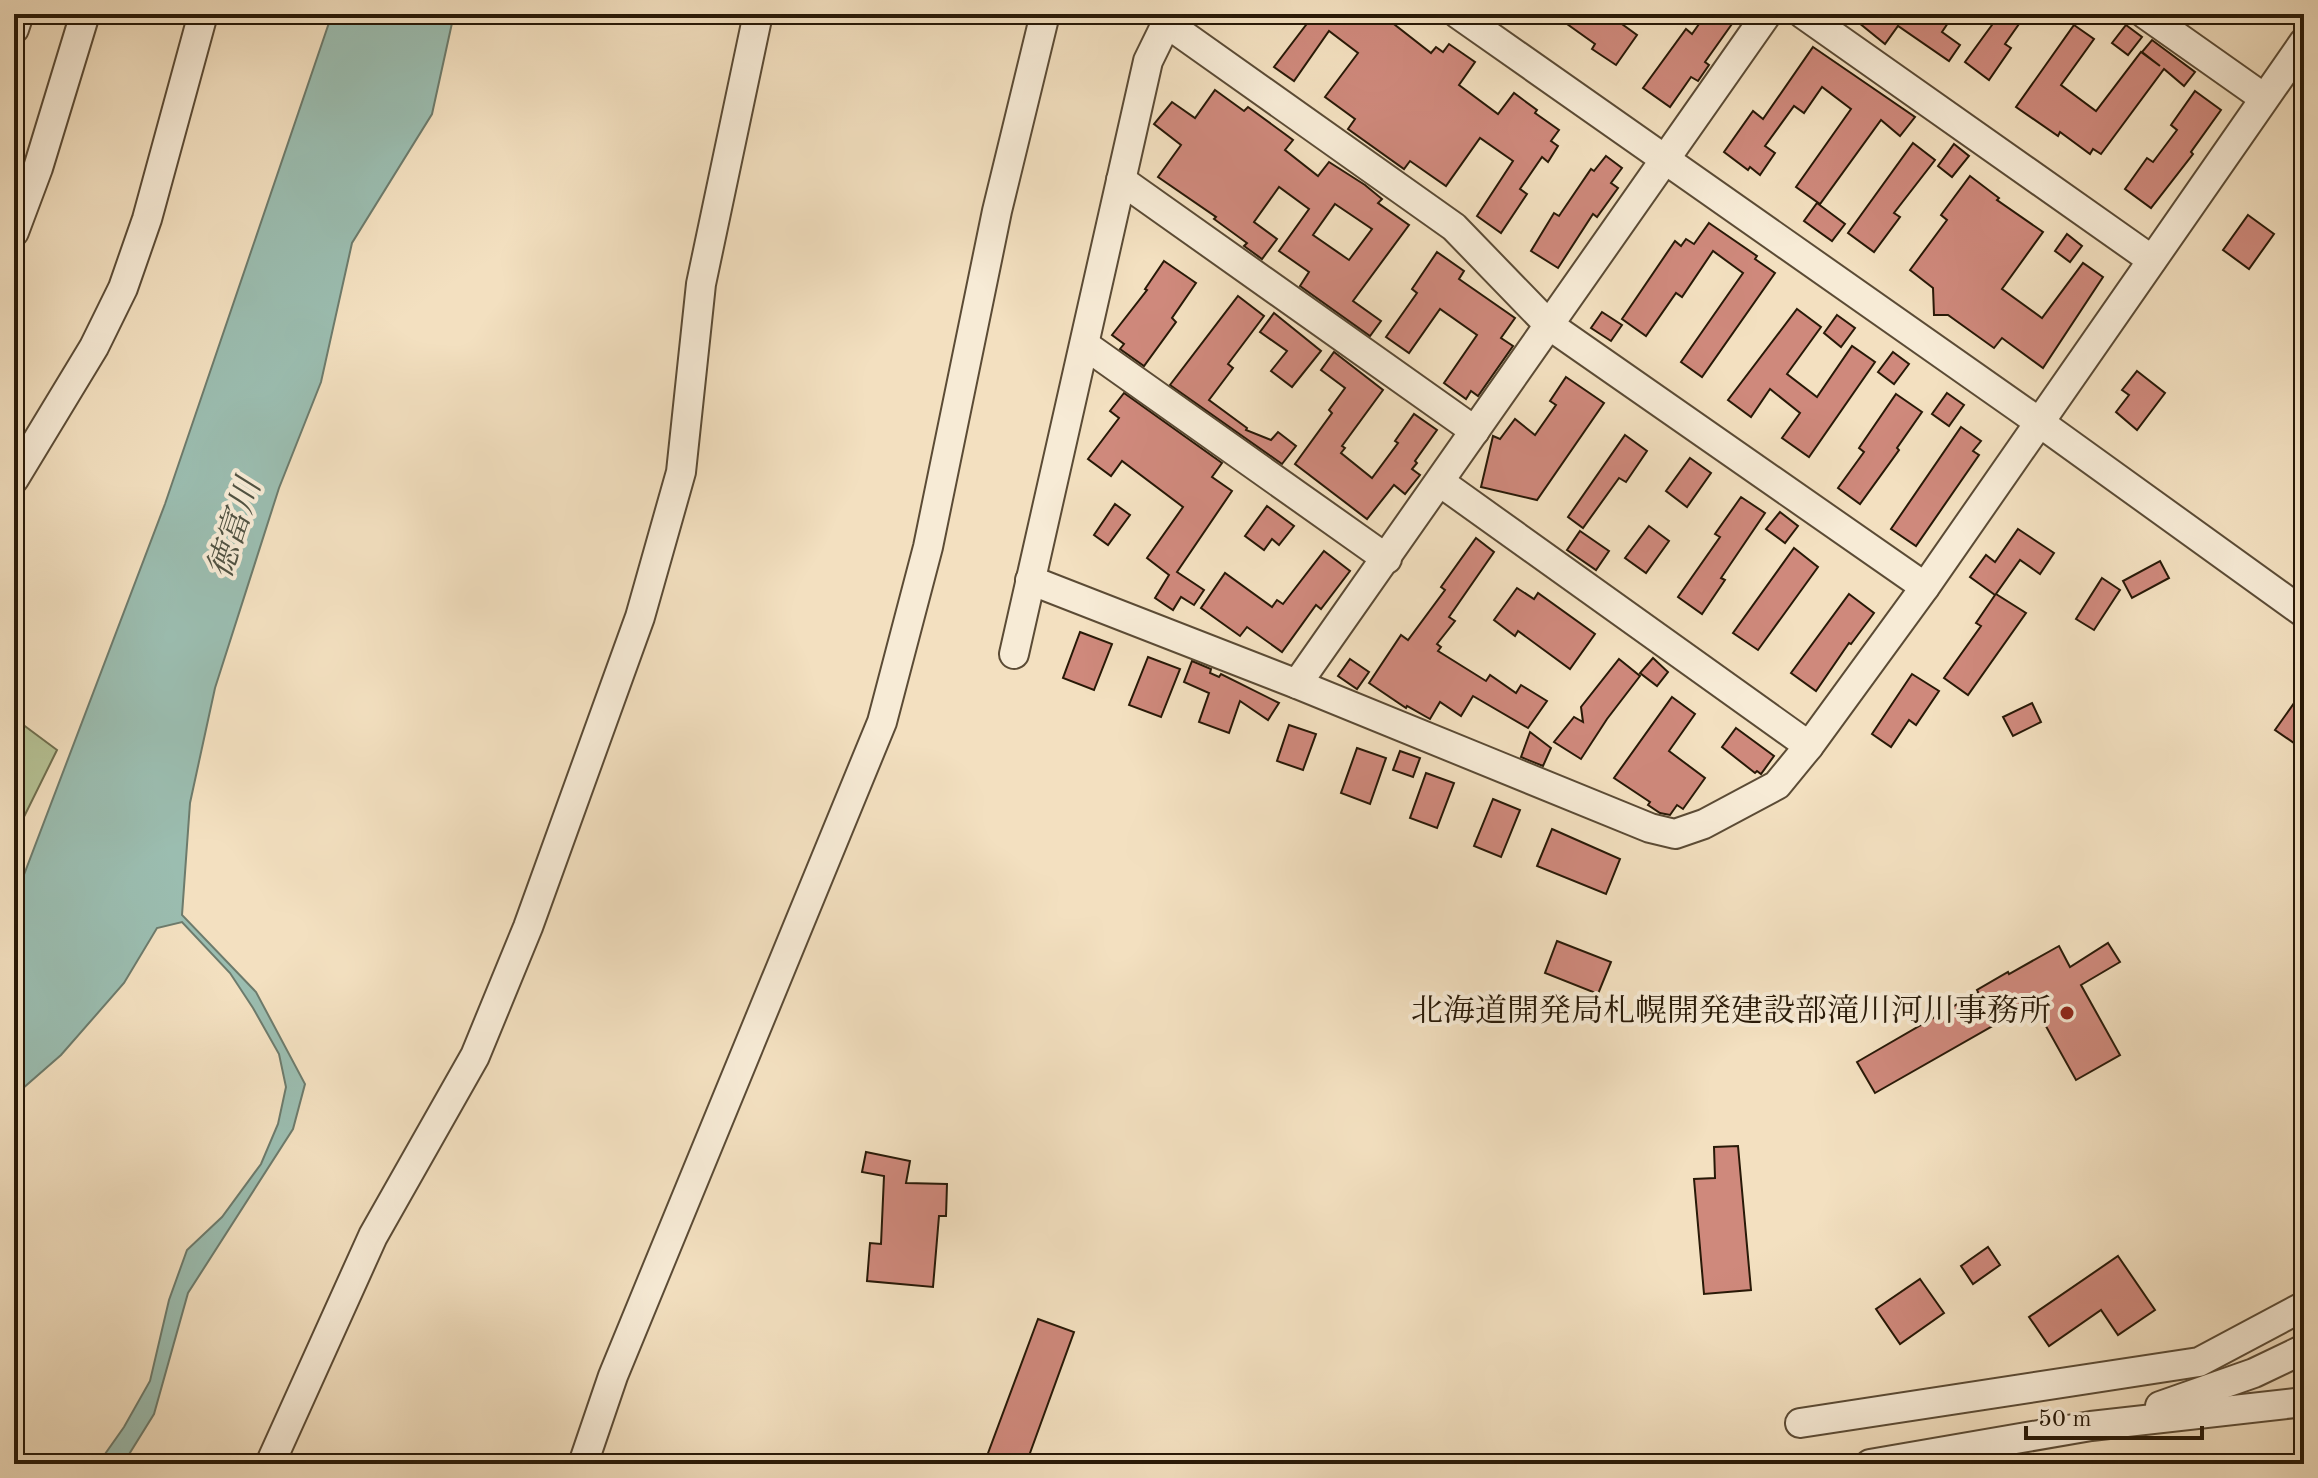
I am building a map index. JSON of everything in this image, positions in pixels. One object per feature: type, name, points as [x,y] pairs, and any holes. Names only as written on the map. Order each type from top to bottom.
[{"type":"street","points":[[14,29],[19,14]]},
{"type":"street","points":[[14,232],[38,168],[85,14]]},
{"type":"street","points":[[14,479],[94,347],[123,288],[147,219],[203,14]]},
{"type":"street","points":[[270,1464],[373,1236],[475,1056],[528,927],[640,617],[681,472],[701,284],[758,14]]},
{"type":"street","points":[[583,1464],[613,1376],[882,722],[928,547],[997,211],[1045,14]]},
{"type":"street","points":[[1458,14],[2039,422],[2304,613]]},
{"type":"street","points":[[1297,684],[1767,14]]},
{"type":"street","points":[[1803,14],[2152,260]]},
{"type":"street","points":[[2145,14],[2264,98]]},
{"type":"street","points":[[1014,654],[1148,61],[1168,18],[1454,227],[1549,325],[1925,587]]},
{"type":"street","points":[[1030,580],[1297,684],[1650,828],[1675,834],[1704,824],[1777,785],[1809,746],[1925,587],[2304,42]]},
{"type":"street","points":[[1121,180],[1475,431]]},
{"type":"street","points":[[1085,345],[1387,559]]},
{"type":"street","points":[[1440,482],[1809,746]]},
{"type":"street","points":[[1800,1423],[2199,1362],[2304,1306]]},
{"type":"street","points":[[2091,1426],[2201,1393],[2304,1349]]},
{"type":"street","points":[[1870,1464],[2091,1426],[2304,1402]]},
{"type":"street","points":[[2006,1464],[2041,1436]]},
{"type":"green space","points":[[14,718],[57,750],[14,837]]},
{"type":"water","name":"徳富川","points":[[332,14],[454,14],[432,114],[352,243],[321,382],[279,488],[215,688],[190,803],[182,915],[256,992],[305,1084],[293,1129],[188,1293],[154,1414],[123,1464],[98,1464],[150,1381],[169,1300],[187,1250],[222,1217],[261,1164],[278,1124],[286,1087],[279,1054],[253,1008],[230,973],[182,922],[157,928],[124,983],[61,1055],[14,1096],[14,901],[165,504]]},
{"type":"building","points":[[1307,14],[1381,14],[1431,53],[1436,47],[1443,52],[1449,44],[1475,62],[1459,85],[1498,114],[1514,93],[1559,130],[1551,141],[1558,146],[1548,162],[1542,157],[1520,189],[1527,194],[1501,233],[1477,216],[1513,161],[1480,138],[1446,186],[1410,161],[1404,169],[1348,129],[1355,119],[1325,97],[1358,53],[1329,31],[1294,81],[1274,67],[1312,17]]},
{"type":"building","points":[[1553,14],[1608,14],[1637,35],[1616,65],[1592,49],[1595,44]]},
{"type":"building","points":[[1706,14],[1739,14],[1705,62],[1709,65],[1698,81],[1691,77],[1670,107],[1643,88],[1686,29],[1692,34]]},
{"type":"building","points":[[1848,14],[1954,14],[1942,32],[1960,45],[1949,61],[1898,26],[1885,44]]},
{"type":"building","points":[[2000,14],[2026,14],[2005,44],[2011,48],[1989,80],[1965,62]]},
{"type":"building","points":[[2074,25],[2094,39],[2061,85],[2096,111],[2141,52],[2160,66],[2142,52],[2152,40],[2195,72],[2184,86],[2164,69],[2101,154],[2093,149],[2090,154],[2060,132],[2058,136],[2016,107]]},
{"type":"building","points":[[2126,25],[2142,37],[2128,55],[2112,43]]},
{"type":"building","points":[[1813,47],[1915,117],[1900,136],[1881,120],[1820,204],[1796,187],[1851,109],[1822,87],[1804,113],[1794,106],[1765,146],[1775,153],[1760,175],[1724,152],[1753,111],[1763,119]]},
{"type":"building","points":[[1215,90],[1244,111],[1248,107],[1293,140],[1285,150],[1318,176],[1329,162],[1365,185],[1382,199],[1378,203],[1409,225],[1353,301],[1381,321],[1370,336],[1300,286],[1309,272],[1279,251],[1309,209],[1279,187],[1254,222],[1277,239],[1262,259],[1244,246],[1247,243],[1214,219],[1216,217],[1158,177],[1181,145],[1154,124],[1172,102],[1195,118]],"holes":[[[1335,204],[1372,229],[1349,260],[1313,235]]]},
{"type":"building","points":[[2195,91],[2221,110],[2191,152],[2193,154],[2151,208],[2125,189],[2147,158],[2153,162],[2177,130],[2171,125]]},
{"type":"building","points":[[1913,143],[1935,160],[1894,213],[1900,217],[1874,252],[1848,233]]},
{"type":"building","points":[[1954,144],[1969,156],[1952,177],[1938,166]]},
{"type":"building","points":[[1606,156],[1622,168],[1611,183],[1618,188],[1597,217],[1593,214],[1558,268],[1531,251],[1554,213],[1559,216],[1591,169],[1594,171]]},
{"type":"building","points":[[1970,176],[1999,198],[1997,200],[2043,232],[2002,289],[2042,318],[2083,263],[2103,277],[2043,368],[2002,338],[1994,348],[1948,315],[1934,315],[1933,288],[1910,270],[1947,220],[1941,215]]},
{"type":"building","points":[[1817,203],[1845,224],[1832,241],[1804,221]]},
{"type":"building","points":[[2248,215],[2274,234],[2249,269],[2223,250]]},
{"type":"building","points":[[1709,223],[1757,256],[1755,259],[1775,273],[1702,377],[1681,362],[1743,273],[1713,251],[1682,297],[1676,293],[1646,336],[1622,319],[1675,241],[1681,246],[1686,239],[1694,244]]},
{"type":"building","points":[[2067,234],[2082,246],[2070,262],[2055,251]]},
{"type":"building","points":[[1437,252],[1464,271],[1459,279],[1515,318],[1501,338],[1513,346],[1478,396],[1471,391],[1466,399],[1444,383],[1477,335],[1440,309],[1409,353],[1386,337],[1417,293],[1412,289]]},
{"type":"building","points":[[1164,261],[1196,283],[1172,318],[1176,322],[1144,366],[1120,349],[1124,344],[1112,335],[1147,290]]},
{"type":"building","points":[[1238,296],[1264,316],[1228,364],[1233,368],[1209,400],[1246,430],[1271,440],[1278,432],[1296,446],[1282,464],[1170,385]]},
{"type":"building","points":[[1797,309],[1821,327],[1787,374],[1817,397],[1852,346],[1875,362],[1809,457],[1782,438],[1800,413],[1770,389],[1751,417],[1728,400]]},
{"type":"building","points":[[1602,312],[1622,325],[1611,341],[1591,328]]},
{"type":"building","points":[[1274,313],[1321,351],[1292,387],[1271,371],[1287,351],[1260,332]]},
{"type":"building","points":[[1837,315],[1855,328],[1841,347],[1824,333]]},
{"type":"building","points":[[1334,352],[1383,390],[1342,446],[1345,448],[1341,453],[1372,478],[1398,443],[1395,441],[1414,414],[1437,430],[1415,461],[1417,463],[1412,469],[1420,475],[1405,494],[1394,485],[1367,519],[1295,464],[1332,413],[1329,410],[1345,388],[1321,370]]},
{"type":"building","points":[[1893,352],[1909,364],[1894,384],[1878,372]]},
{"type":"building","points":[[2137,371],[2165,393],[2137,430],[2116,412],[2129,395],[2122,390]]},
{"type":"building","points":[[1566,377],[1604,403],[1537,500],[1481,487],[1493,436],[1500,439],[1515,419],[1535,435],[1556,405],[1550,401]]},
{"type":"building","points":[[1124,393],[1222,463],[1212,477],[1232,491],[1177,572],[1204,590],[1194,605],[1181,597],[1173,610],[1155,598],[1169,575],[1147,558],[1183,507],[1122,461],[1111,476],[1088,459],[1119,418],[1110,411]]},
{"type":"building","points":[[1947,393],[1964,405],[1949,426],[1932,414]]},
{"type":"building","points":[[1896,394],[1922,412],[1860,504],[1838,488],[1864,452],[1859,448]]},
{"type":"building","points":[[1961,427],[1981,441],[1973,451],[1979,455],[1916,546],[1891,529]]},
{"type":"building","points":[[1625,435],[1647,451],[1626,482],[1619,478],[1583,528],[1568,517]]},
{"type":"building","points":[[1690,458],[1711,473],[1687,507],[1666,491]]},
{"type":"building","points":[[1741,497],[1765,513],[1721,578],[1725,580],[1702,614],[1678,597],[1720,537],[1715,534]]},
{"type":"building","points":[[1115,504],[1130,515],[1108,545],[1094,535]]},
{"type":"building","points":[[1267,506],[1294,526],[1279,545],[1272,539],[1264,550],[1245,536]]},
{"type":"building","points":[[1780,512],[1798,526],[1785,543],[1766,529]]},
{"type":"building","points":[[1649,526],[1669,541],[1646,573],[1625,558]]},
{"type":"building","points":[[2018,529],[2054,553],[2040,574],[2020,560],[1996,594],[2026,613],[1968,695],[1944,678],[1981,626],[1976,623],[1995,595],[1970,577],[1986,555],[1995,562]]},
{"type":"building","points":[[1580,531],[1609,551],[1596,570],[1567,550]]},
{"type":"building","points":[[1476,538],[1494,552],[1449,617],[1455,621],[1437,644],[1441,647],[1438,651],[1486,681],[1490,675],[1516,693],[1521,685],[1547,701],[1528,728],[1473,696],[1461,716],[1440,702],[1430,719],[1406,708],[1369,683],[1401,635],[1408,640],[1445,590],[1441,587]]},
{"type":"building","points":[[1794,548],[1818,567],[1758,650],[1733,633]]},
{"type":"building","points":[[1324,551],[1350,571],[1321,609],[1316,605],[1282,652],[1247,627],[1240,636],[1201,608],[1225,573],[1272,607],[1277,600],[1283,604]]},
{"type":"building","points":[[2160,561],[2169,578],[2132,598],[2123,581]]},
{"type":"building","points":[[2102,578],[2120,590],[2094,630],[2076,619]]},
{"type":"building","points":[[1517,588],[1534,599],[1538,593],[1595,634],[1570,669],[1518,631],[1515,636],[1494,620]]},
{"type":"building","points":[[1849,594],[1874,613],[1816,691],[1791,673]]},
{"type":"building","points":[[1080,632],[1112,644],[1094,690],[1063,678]]},
{"type":"building","points":[[1148,657],[1180,669],[1161,717],[1129,705]]},
{"type":"building","points":[[1653,658],[1668,672],[1657,686],[1640,673]]},
{"type":"building","points":[[1350,659],[1369,672],[1357,689],[1338,676]]},
{"type":"building","points":[[1619,659],[1640,676],[1581,759],[1554,742],[1574,717],[1583,722],[1581,707]]},
{"type":"building","points":[[1192,661],[1211,669],[1210,673],[1219,677],[1221,674],[1279,703],[1268,720],[1240,701],[1229,733],[1199,722],[1209,693],[1184,682]]},
{"type":"building","points":[[1912,674],[1939,691],[1916,725],[1909,720],[1891,747],[1872,734]]},
{"type":"building","points":[[2304,689],[2304,750],[2275,730]]},
{"type":"building","points":[[1672,697],[1695,714],[1669,751],[1705,778],[1683,809],[1677,805],[1670,815],[1660,813],[1648,805],[1650,802],[1614,778]]},
{"type":"building","points":[[2032,703],[2041,722],[2013,736],[2003,717]]},
{"type":"building","points":[[1289,725],[1316,734],[1303,770],[1277,761]]},
{"type":"building","points":[[1736,728],[1774,756],[1761,774],[1755,773],[1722,747]]},
{"type":"building","points":[[1530,732],[1551,748],[1543,766],[1521,757]]},
{"type":"building","points":[[1357,748],[1386,758],[1370,804],[1341,793]]},
{"type":"building","points":[[1400,751],[1420,758],[1413,777],[1393,770]]},
{"type":"building","points":[[1426,773],[1454,783],[1437,828],[1410,818]]},
{"type":"building","points":[[1493,799],[1520,810],[1501,857],[1474,846]]},
{"type":"building","points":[[1552,829],[1620,859],[1606,894],[1537,866]]},
{"type":"building","points":[[1557,941],[1611,962],[1598,994],[1545,973]]},
{"type":"building","points":[[2108,943],[2120,962],[2081,985],[2120,1055],[2076,1080],[2033,1003],[1875,1093],[1857,1062],[2008,972],[2059,946],[2070,967]]},
{"type":"building","points":[[1738,1146],[1751,1290],[1704,1294],[1694,1179],[1715,1178],[1714,1147]]},
{"type":"building","points":[[866,1152],[910,1161],[906,1183],[947,1184],[946,1216],[939,1216],[933,1287],[867,1281],[870,1243],[881,1244],[884,1176],[862,1172]]},
{"type":"building","points":[[1988,1247],[2000,1265],[1973,1284],[1961,1266]]},
{"type":"building","points":[[2118,1256],[2155,1310],[2118,1335],[2101,1310],[2049,1346],[2029,1317]]},
{"type":"building","points":[[1920,1279],[1944,1313],[1900,1344],[1876,1309]]},
{"type":"building","points":[[1038,1319],[1074,1332],[1026,1464],[984,1464]]},
{"type":"place","name":"北海道開発局札幌開発建設部滝川河川事務所","points":[[2067,1013]]}]
